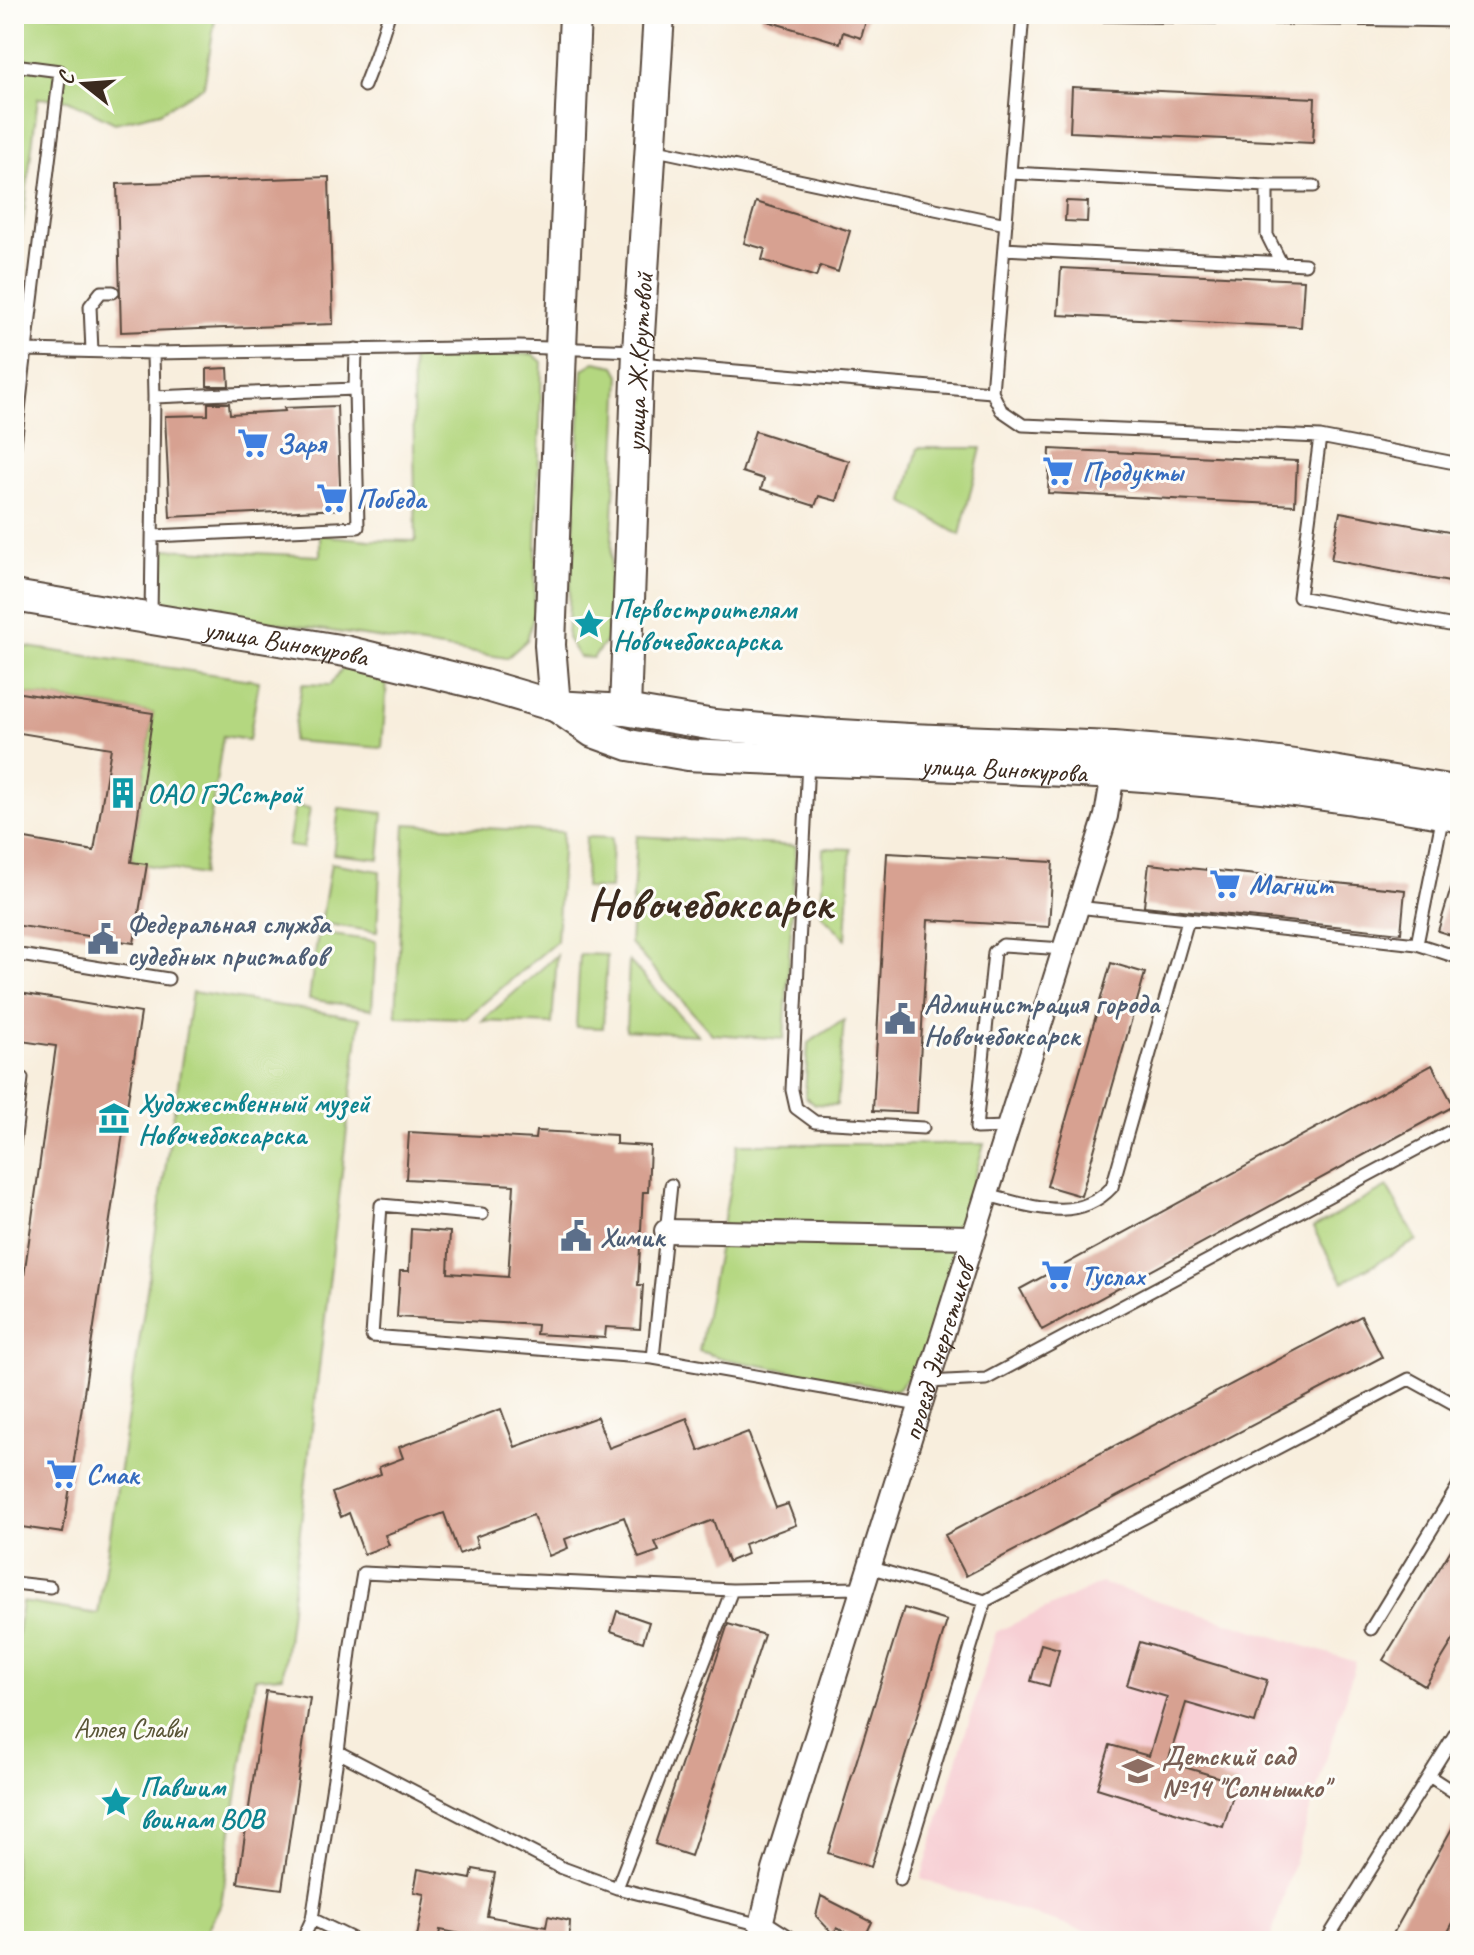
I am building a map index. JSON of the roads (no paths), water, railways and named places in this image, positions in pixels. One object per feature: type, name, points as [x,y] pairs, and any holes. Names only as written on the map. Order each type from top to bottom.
[{"type":"main road","points":[[555,706],[550,645],[575,14]]},
{"type":"main road","name":"улица Ж.Крутовой","points":[[625,710],[638,357],[659,14]]},
{"type":"main road","name":"улица Винокурова","points":[[14,596],[345,651],[555,706],[625,710],[714,725],[909,739],[1114,760]]},
{"type":"main road","name":"улица Винокурова","points":[[555,706],[593,732],[629,745],[688,755],[808,761],[1114,760],[1302,766],[1453,803]]},
{"type":"street","name":"проезд Энергетиков","points":[[757,1933],[919,1405],[1106,816],[1114,760]]},
{"type":"street","points":[[666,1231],[973,1237]]},
{"type":"street","points":[[757,1933],[786,1941]]},
{"type":"lane","points":[[364,86],[389,14]]},
{"type":"lane","points":[[1460,21],[1022,14],[992,392],[1001,410],[1023,425],[1320,437],[1460,464]]},
{"type":"lane","points":[[14,65],[60,71],[14,453]]},
{"type":"lane","points":[[652,149],[1006,224]]},
{"type":"lane","points":[[1011,173],[1314,186]]},
{"type":"lane","points":[[1267,186],[1267,235],[1281,263]]},
{"type":"lane","points":[[1004,249],[1305,264]]},
{"type":"lane","points":[[92,351],[90,306],[101,292],[113,292]]},
{"type":"lane","points":[[14,336],[26,350],[153,353],[561,348],[992,392]]},
{"type":"lane","points":[[153,536],[358,527],[356,349]]},
{"type":"lane","points":[[151,618],[153,353]]},
{"type":"lane","points":[[154,397],[355,389]]},
{"type":"lane","points":[[1320,437],[1299,597],[1460,627]]},
{"type":"lane","points":[[808,761],[792,1090],[796,1108],[815,1122],[923,1128]]},
{"type":"lane","points":[[1417,944],[1453,803]]},
{"type":"lane","points":[[1077,907],[1417,944],[1460,958]]},
{"type":"lane","points":[[986,1195],[1053,1210],[1070,1210],[1103,1198],[1112,1187],[1188,920]]},
{"type":"lane","points":[[1007,1127],[976,1128],[994,952],[1003,945],[1064,949]]},
{"type":"lane","points":[[14,954],[168,979]]},
{"type":"lane","points":[[14,1077],[22,1078],[14,1145]]},
{"type":"lane","points":[[927,1382],[986,1379],[1460,1126]]},
{"type":"lane","points":[[653,1358],[671,1185]]},
{"type":"lane","points":[[482,1214],[381,1205],[372,1336],[653,1358],[919,1405]]},
{"type":"lane","points":[[302,1941],[312,1919],[363,1573],[732,1590],[865,1578],[985,1601],[1409,1379],[1460,1407]]},
{"type":"lane","points":[[1371,1629],[1460,1483]]},
{"type":"lane","points":[[14,1583],[50,1587]]},
{"type":"lane","points":[[617,1888],[732,1590]]},
{"type":"lane","points":[[900,1880],[985,1601]]},
{"type":"lane","points":[[1326,1941],[1460,1726]]},
{"type":"lane","points":[[338,1752],[560,1867],[757,1933]]},
{"type":"lane","points":[[1429,1776],[1460,1796]]},
{"type":"lane","points":[[312,1919],[357,1941]]},
{"type":"place","name":"Заря","points":[[253,443]]},
{"type":"place","name":"Продукты","points":[[1058,471]]},
{"type":"place","name":"Победа","points":[[332,498]]},
{"type":"place","name":"Первостроителям Новочебоксарска","points":[[589,624]]},
{"type":"place","name":"ОАО ГЭСстрой","points":[[123,793]]},
{"type":"place","name":"Магнит","points":[[1225,884]]},
{"type":"place","name":"Федеральная служба судебных приставов","points":[[103,939]]},
{"type":"place","name":"Администрация города Новочебоксарск","points":[[900,1019]]},
{"type":"place","name":"Художественный музей Новочебоксарска","points":[[114,1118]]},
{"type":"place","name":"Химик","points":[[576,1236]]},
{"type":"place","name":"Туслах","points":[[1057,1275]]},
{"type":"place","name":"Смак","points":[[62,1474]]},
{"type":"place","name":"Детский сад №14 \"Солнышко\"","points":[[1138,1771]]},
{"type":"place","name":"Павшим воинам ВОВ","points":[[116,1802]]},
{"type":"district","name":"Новочебоксарск","points":[[710,903]]},
{"type":"park label","name":"Аллея Славы","points":[[130,1728]]}]
